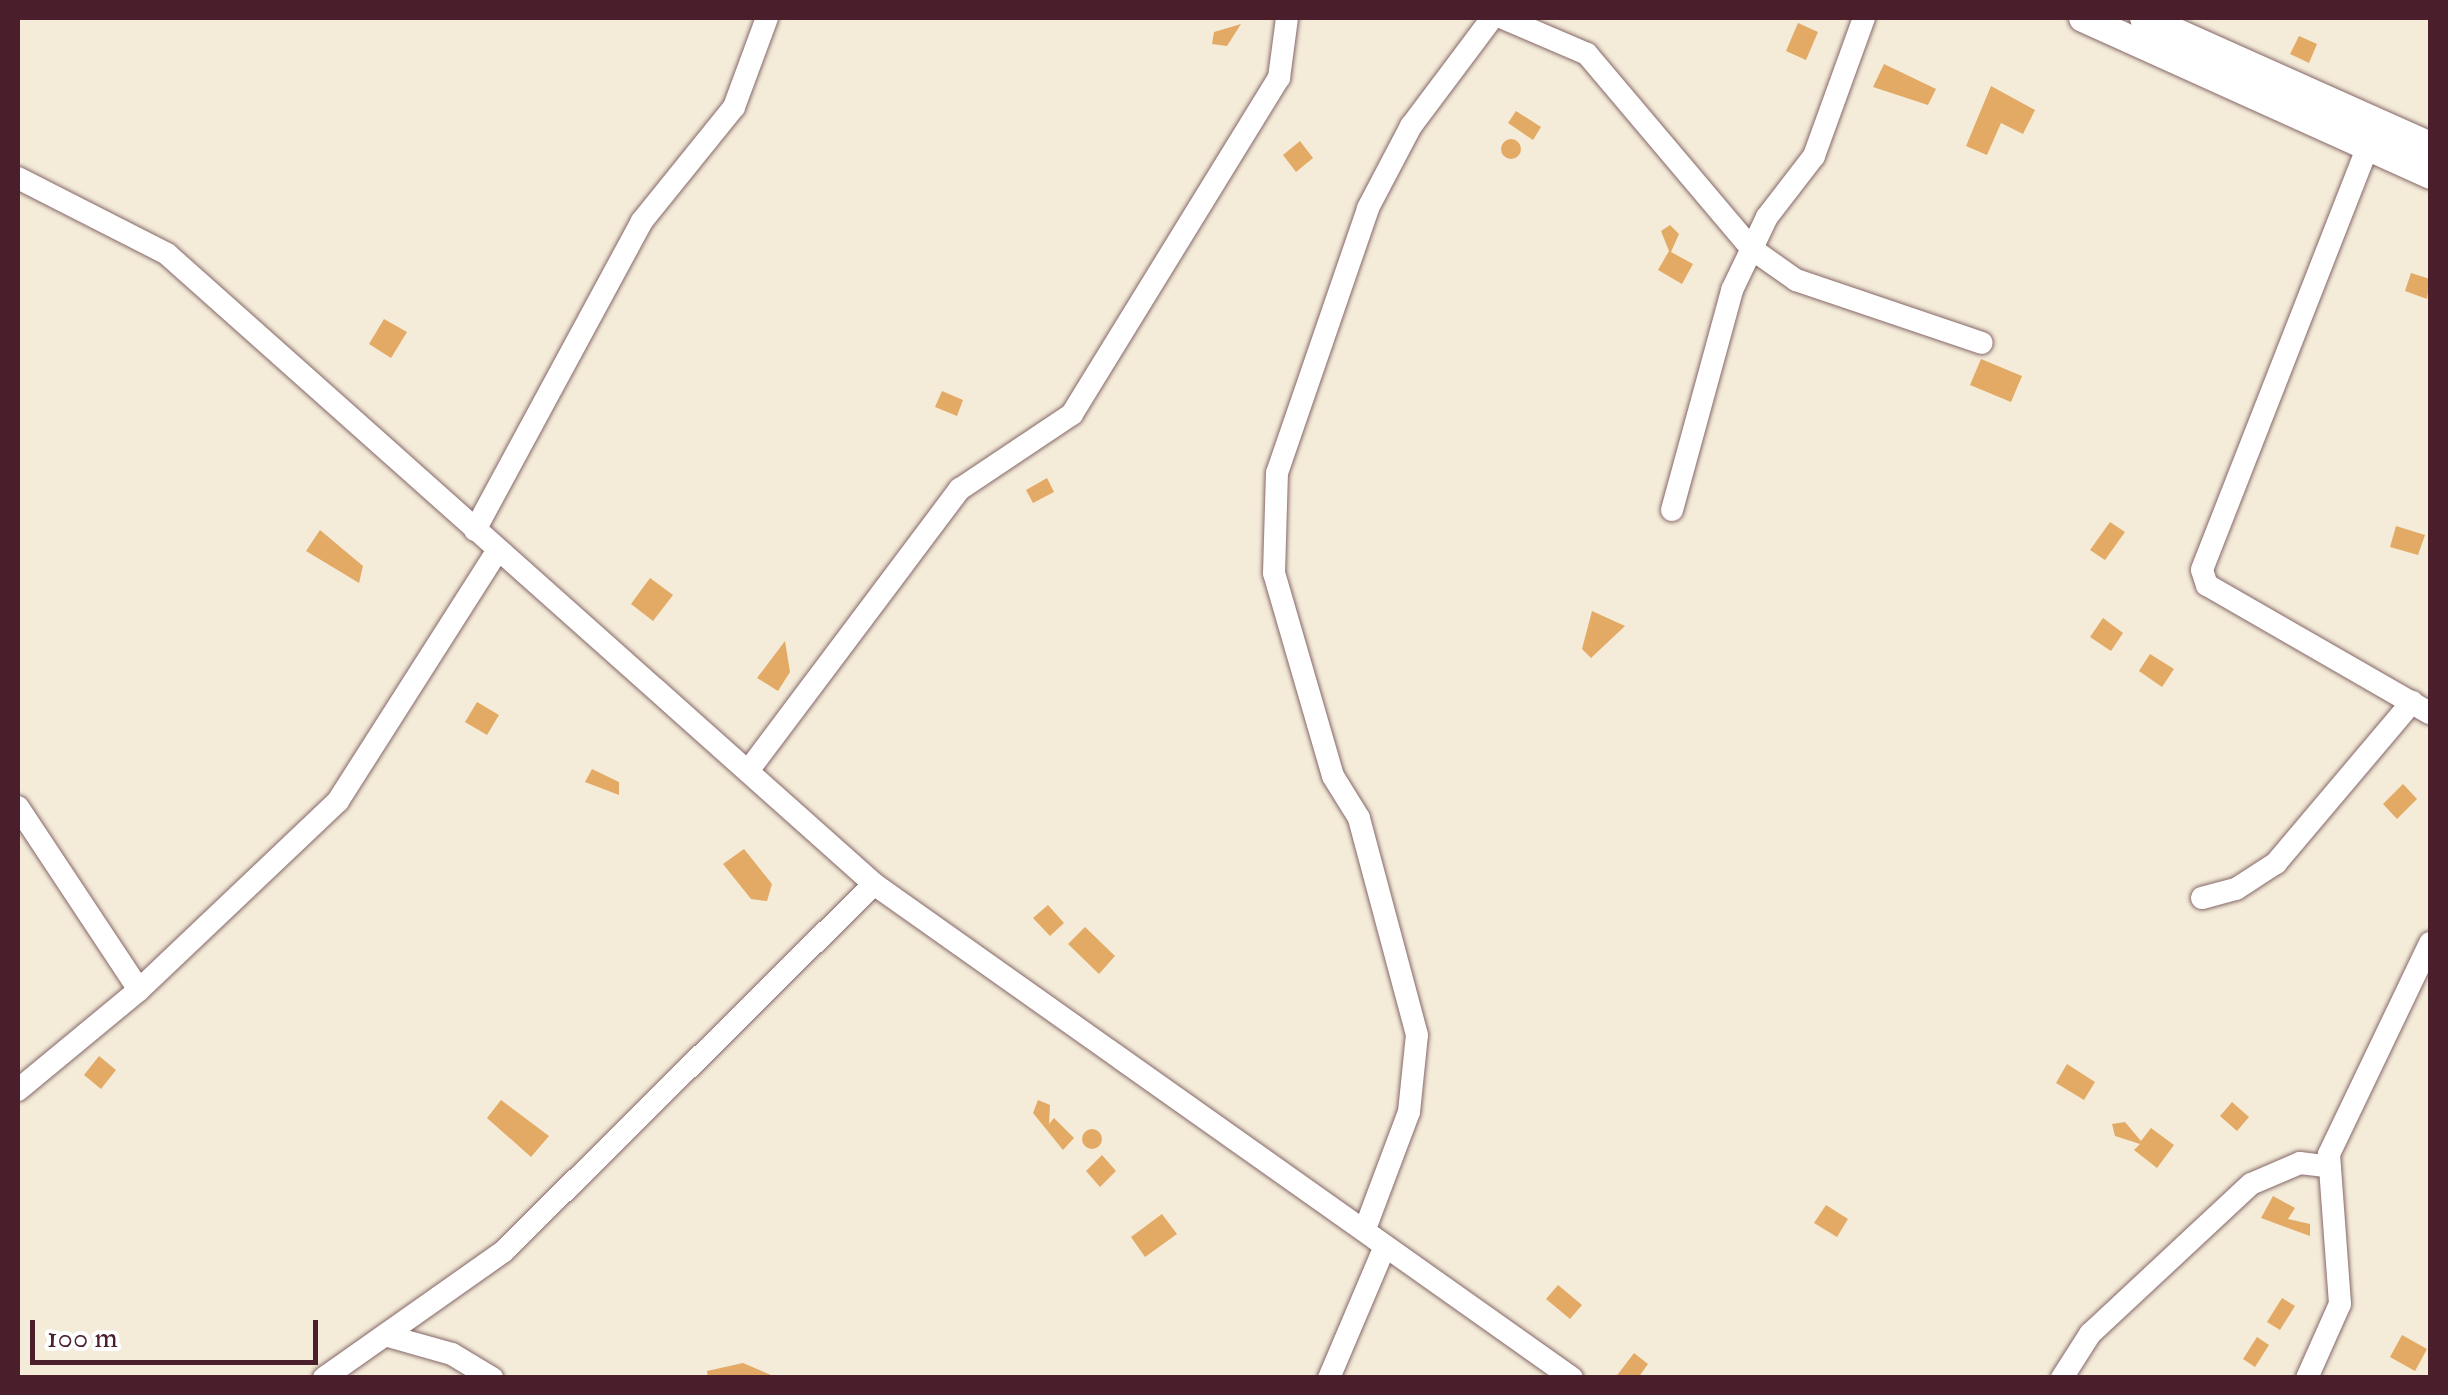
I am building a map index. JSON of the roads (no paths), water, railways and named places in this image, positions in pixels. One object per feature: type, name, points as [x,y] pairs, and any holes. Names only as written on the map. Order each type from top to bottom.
[{"type":"main road","points":[[2083,18],[2430,175]]},
{"type":"main road","points":[[2144,18],[2430,146]]},
{"type":"street","points":[[475,530],[642,221],[734,107],[767,18]]},
{"type":"street","points":[[752,766],[960,488],[1072,414],[1279,78],[1287,18]]},
{"type":"street","points":[[1366,1229],[1409,1112],[1417,1035],[1359,818],[1333,776],[1274,573],[1277,473],[1368,208],[1411,126],[1492,18]]},
{"type":"street","points":[[1503,18],[1587,54],[1752,248],[1796,280],[1982,342]]},
{"type":"street","points":[[1672,510],[1732,290],[1752,248],[1814,156],[1864,18]]},
{"type":"street","points":[[2202,898],[2236,890],[2276,862],[2421,708],[2208,585],[2202,570],[2368,146]]},
{"type":"street","points":[[18,178],[167,254],[475,530],[752,766],[874,884],[1572,1378]]},
{"type":"street","points":[[18,1090],[139,990],[338,801],[498,550]]},
{"type":"street","points":[[18,808],[139,990]]},
{"type":"street","points":[[324,1378],[504,1251],[874,884]]},
{"type":"street","points":[[2306,1378],[2340,1304],[2326,1166],[2430,943]]},
{"type":"street","points":[[2062,1378],[2090,1334],[2251,1184],[2300,1162],[2326,1166]]},
{"type":"street","points":[[1330,1378],[1385,1246]]},
{"type":"street","points":[[388,1336],[452,1354],[492,1378]]}]
